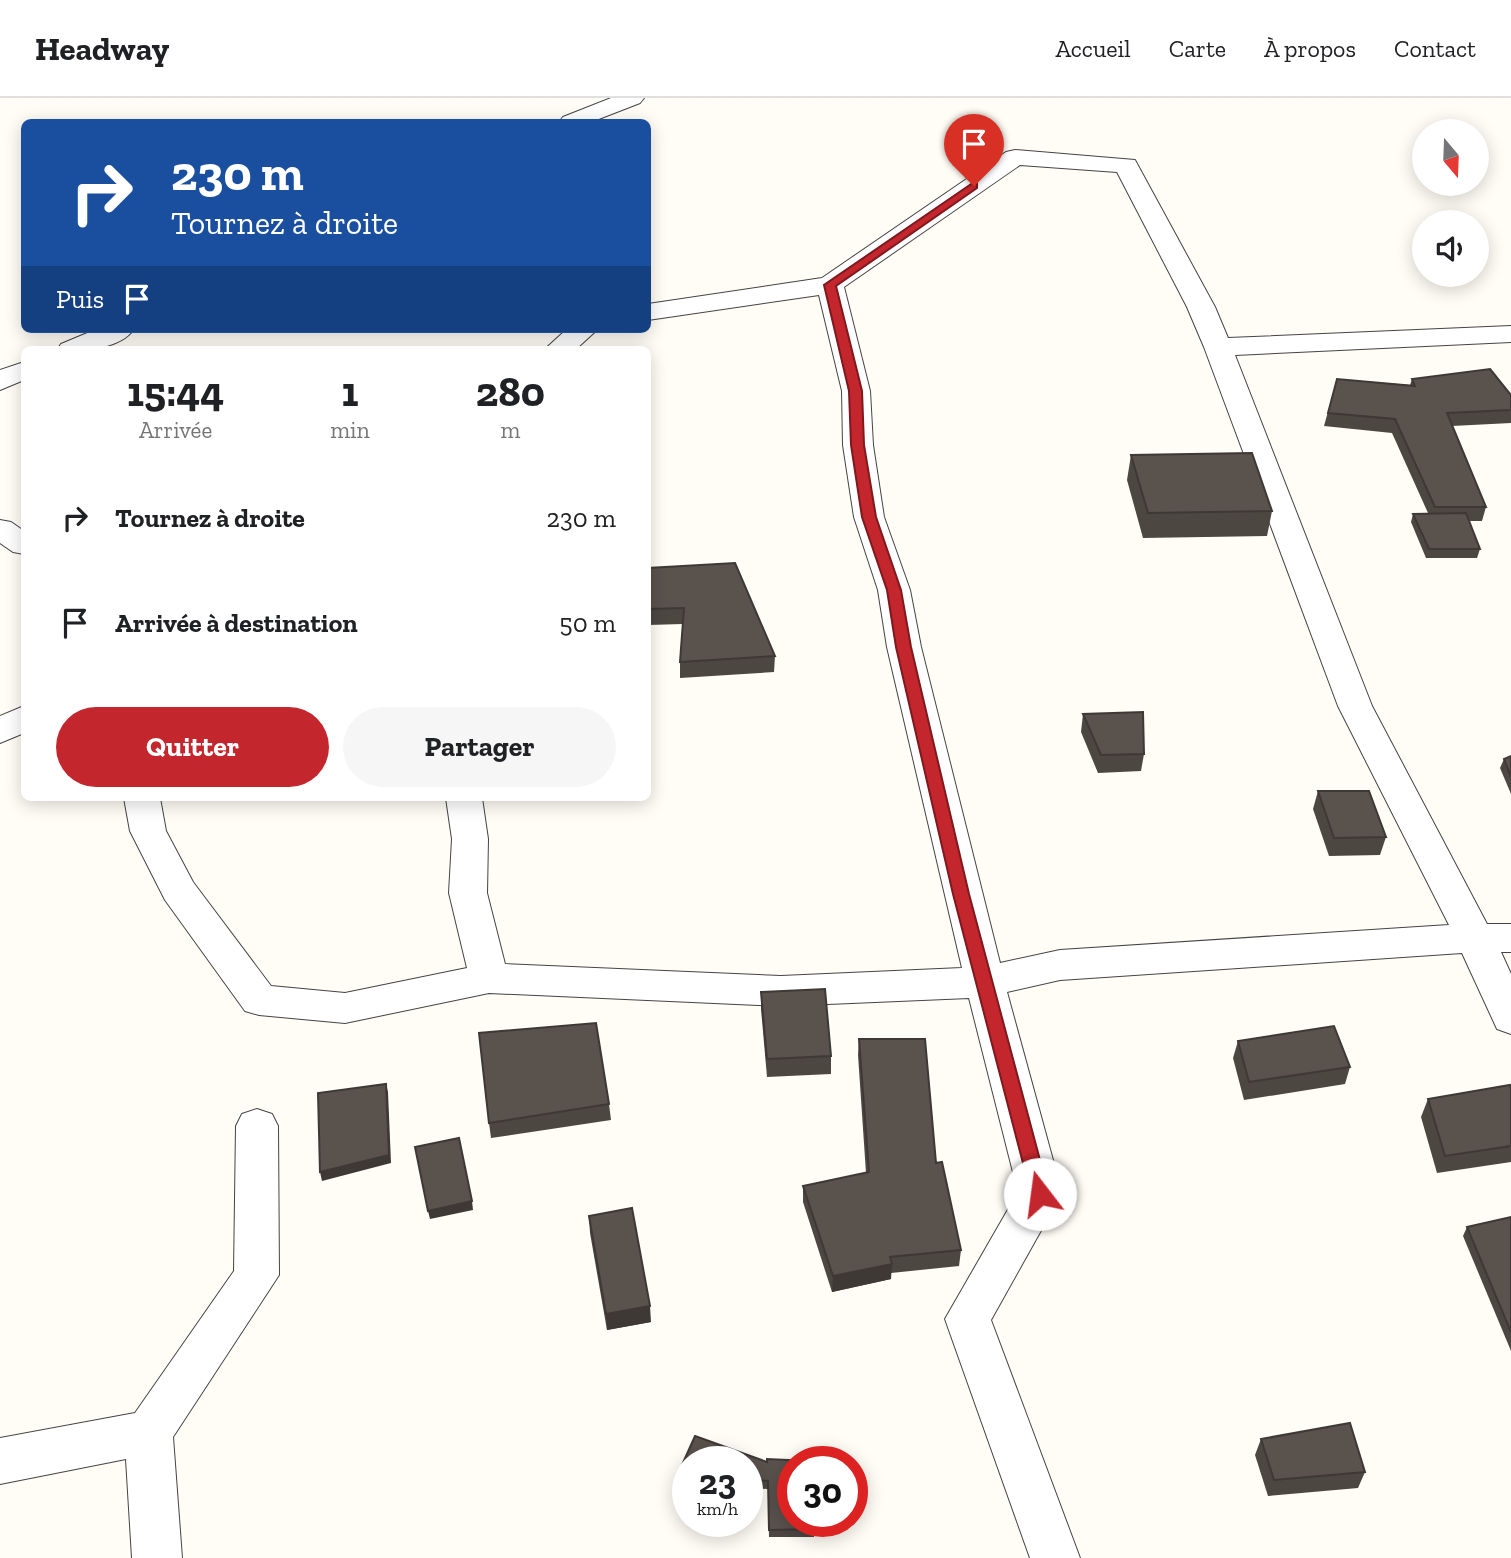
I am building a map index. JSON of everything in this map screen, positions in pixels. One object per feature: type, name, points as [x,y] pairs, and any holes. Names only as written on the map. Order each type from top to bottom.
[{"type":"street","points":[[579,119],[632,98]]},
{"type":"street","points":[[651,312],[830,285],[1015,157],[1126,165],[1201,307],[1218,347],[1355,706],[1493,938],[1511,1017]]},
{"type":"street","points":[[830,285],[856,391],[858,445],[869,517],[894,590],[926,748],[983,982],[1040,1194],[968,1319],[1055,1558]]},
{"type":"street","points":[[80,346],[111,333]]},
{"type":"street","points":[[563,346],[578,333]]},
{"type":"street","points":[[1218,347],[1511,334]]},
{"type":"street","points":[[0,381],[21,371]]},
{"type":"street","points":[[0,529],[21,543]]},
{"type":"street","points":[[0,731],[21,720]]},
{"type":"street","points":[[143,801],[148,831],[178,890],[259,1000],[345,1008],[489,978],[781,990],[983,982],[1060,965],[1493,938]]},
{"type":"street","points":[[464,801],[470,839],[468,893],[489,978]]},
{"type":"street","points":[[157,1558],[149,1432],[257,1275],[257,1126]]},
{"type":"street","points":[[0,1461],[149,1432]]},
{"type":"building","points":[[1490,369],[1511,395],[1511,410],[1447,413],[1486,507],[1435,507],[1395,419],[1328,413],[1337,379],[1415,386],[1412,379]]},
{"type":"building","points":[[1252,453],[1272,511],[1148,513],[1131,455]]},
{"type":"building","points":[[1466,513],[1480,549],[1429,549],[1413,514]]},
{"type":"building","points":[[735,563],[775,656],[680,662],[684,608],[651,609],[651,568]]},
{"type":"building","points":[[1143,712],[1144,754],[1101,755],[1083,714]]},
{"type":"building","points":[[1511,756],[1511,777],[1504,759]]},
{"type":"building","points":[[1318,791],[1369,791],[1386,837],[1334,838]]},
{"type":"building","points":[[825,989],[831,1056],[767,1059],[761,992]]},
{"type":"building","points":[[596,1023],[609,1104],[489,1123],[479,1033]]},
{"type":"building","points":[[1334,1026],[1350,1067],[1249,1082],[1238,1041]]},
{"type":"building","points":[[859,1039],[925,1039],[936,1163],[942,1162],[961,1250],[890,1257],[892,1264],[833,1276],[803,1186],[869,1172]]},
{"type":"building","points":[[386,1084],[389,1155],[320,1172],[318,1093]]},
{"type":"building","points":[[1510,1085],[1511,1146],[1445,1156],[1428,1099]]},
{"type":"building","points":[[459,1138],[472,1201],[428,1211],[415,1147]]},
{"type":"building","points":[[632,1208],[650,1306],[606,1314],[589,1216]]},
{"type":"building","points":[[1511,1217],[1511,1332],[1467,1227]]},
{"type":"building","points":[[1350,1423],[1365,1472],[1274,1480],[1261,1439]]},
{"type":"building","points":[[695,1436],[723,1446],[691,1446]]},
{"type":"building","points":[[777,1459],[777,1530],[769,1530],[768,1481],[763,1481],[763,1461]]},
{"type":"route","points":[[974,186],[830,285],[856,391],[858,445],[869,517],[894,590],[926,748],[961,894],[1040,1194]]}]
